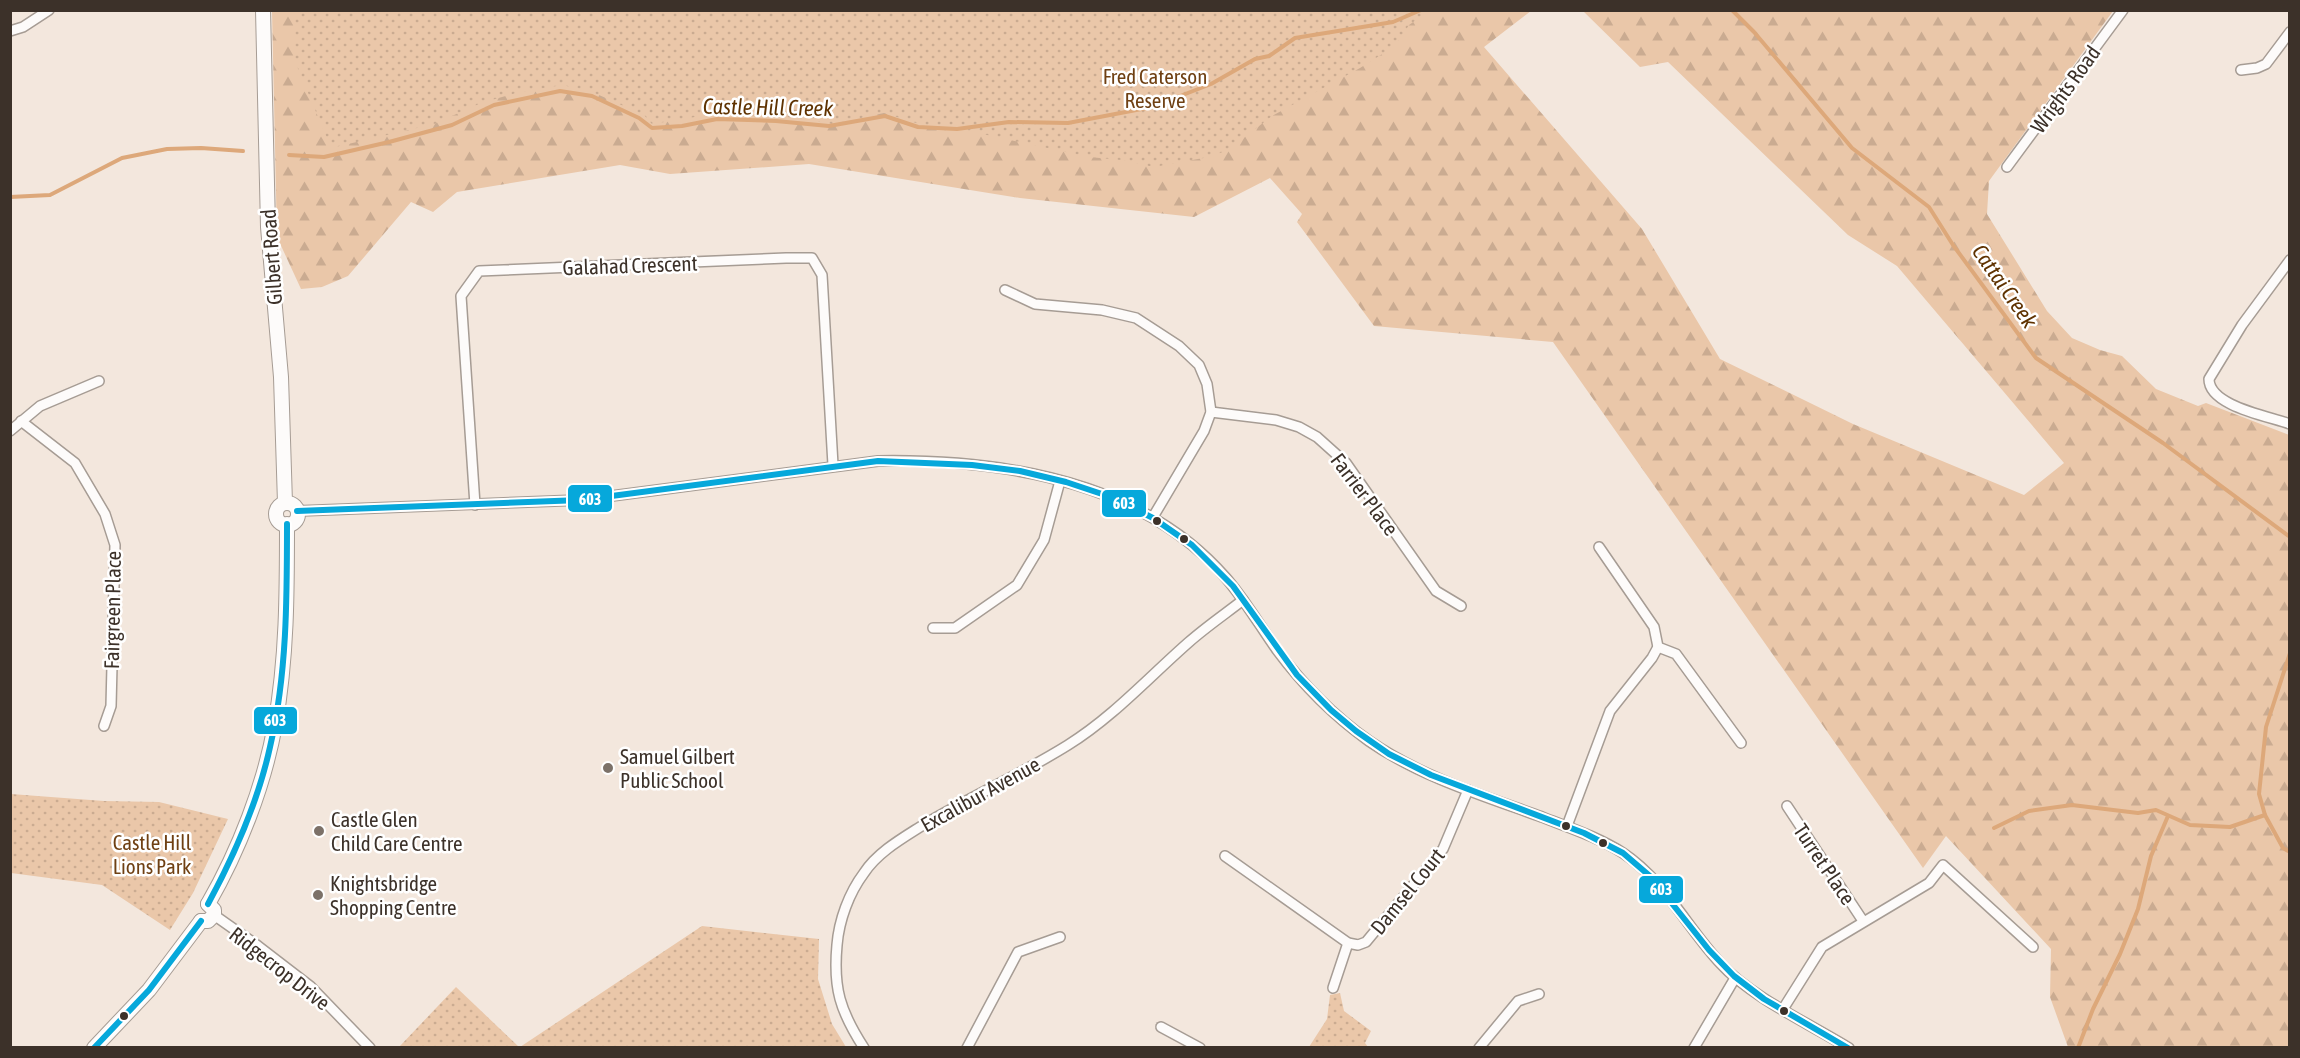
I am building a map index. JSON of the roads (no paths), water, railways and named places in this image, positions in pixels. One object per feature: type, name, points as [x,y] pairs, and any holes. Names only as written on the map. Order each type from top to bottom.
[{"type":"main road","name":"Gilbert Road","points":[[264,10],[267,227],[281,377],[285,503]]},
{"type":"main road","points":[[285,503],[292,504],[297,512],[295,520],[287,524],[280,522],[276,516],[277,509],[285,503]]},
{"type":"main road","points":[[94,1047],[149,990],[208,913],[257,793],[275,727],[285,635],[287,524]]},
{"type":"street","points":[[10,31],[23,27],[49,10]]},
{"type":"street","name":"Wrights Road","points":[[2007,167],[2122,10]]},
{"type":"street","points":[[2241,70],[2266,64],[2289,32]]},
{"type":"street","name":"Galahad Crescent","points":[[475,505],[461,296],[479,271],[812,258],[822,275],[833,465]]},
{"type":"street","points":[[2289,260],[2242,325],[2209,379],[2214,394],[2225,402],[2289,424]]},
{"type":"street","points":[[1005,290],[1035,304],[1102,310],[1136,318],[1179,346],[1198,365],[1207,384],[1211,412],[1204,431],[1153,517]]},
{"type":"street","points":[[10,431],[40,406],[99,381]]},
{"type":"street","name":"Farrier Place","points":[[1211,412],[1276,420],[1299,427],[1317,437],[1346,463],[1436,591],[1461,606]]},
{"type":"street","name":"Fairgreen Place","points":[[21,422],[75,463],[105,514],[115,545],[111,706],[104,726]]},
{"type":"street","points":[[297,512],[596,498],[833,465],[878,461],[952,462],[1008,469],[1060,481],[1108,496],[1153,517],[1205,556],[1243,600],[1296,674],[1342,720],[1370,742],[1405,762],[1468,790],[1594,837],[1626,855],[1653,880],[1735,978],[1849,1047]]},
{"type":"street","points":[[933,628],[955,628],[1017,585],[1044,540],[1060,481]]},
{"type":"street","points":[[1567,826],[1610,711],[1658,647],[1654,627],[1599,548]]},
{"type":"street","name":"Excalibur Avenue","points":[[864,1047],[847,1022],[838,993],[836,962],[838,932],[848,902],[864,872],[896,842],[938,816],[1068,745],[1114,711],[1190,640],[1243,600]]},
{"type":"street","points":[[1658,647],[1676,654],[1741,743]]},
{"type":"street","name":"Damsel Court","points":[[1225,856],[1348,943],[1358,945],[1366,942],[1443,849],[1468,790]]},
{"type":"street","name":"Turret Place","points":[[1787,806],[1863,921]]},
{"type":"street","points":[[1783,1009],[1821,947],[1929,883],[1943,865],[2032,947]]},
{"type":"street","name":"Ridgecrop Drive","points":[[208,913],[258,946],[310,986],[370,1047]]},
{"type":"street","points":[[967,1047],[1018,952],[1060,937]]},
{"type":"street","name":"Damsel Court","points":[[1333,988],[1348,943]]},
{"type":"street","points":[[1694,1047],[1735,978]]},
{"type":"street","points":[[1479,1047],[1518,1001],[1539,994]]},
{"type":"street","points":[[1161,1027],[1200,1047]]},
{"type":"waterway","name":"Castle Hill Creek","points":[[289,155],[324,157],[389,142],[452,125],[494,105],[560,91],[592,96],[639,118],[652,128],[682,126],[717,119],[829,126],[885,116],[918,127],[957,129],[1009,122],[1068,123],[1152,107],[1211,84],[1255,59],[1269,56],[1295,38],[1393,22],[1421,10]]},
{"type":"waterway","name":"Cattai Creek","points":[[1732,10],[1754,32],[1852,148],[1929,207],[1953,245],[2036,358],[2163,443],[2290,537]]},
{"type":"waterway","name":"Castle Hill Creek","points":[[10,197],[50,195],[122,158],[167,149],[201,148],[243,151]]},
{"type":"waterway","name":"Cattai Creek","points":[[2290,653],[2266,727],[2259,794],[2265,815],[2283,848],[2290,852]]},
{"type":"waterway","points":[[1994,828],[2029,811],[2072,805],[2138,813],[2156,810],[2190,825],[2230,827],[2265,815]]},
{"type":"waterway","points":[[2078,1048],[2138,909],[2151,856],[2168,816]]},
{"type":"place","name":"Samuel Gilbert Public School","points":[[608,768]]},
{"type":"place","name":"Castle Glen Child Care Centre","points":[[319,831]]},
{"type":"place","name":"Knightsbridge Shopping Centre","points":[[318,895]]},
{"type":"park label","name":"Fred Caterson Reserve","points":[[1155,88]]},
{"type":"park label","name":"Castle Hill Lions Park","points":[[152,854]]}]
